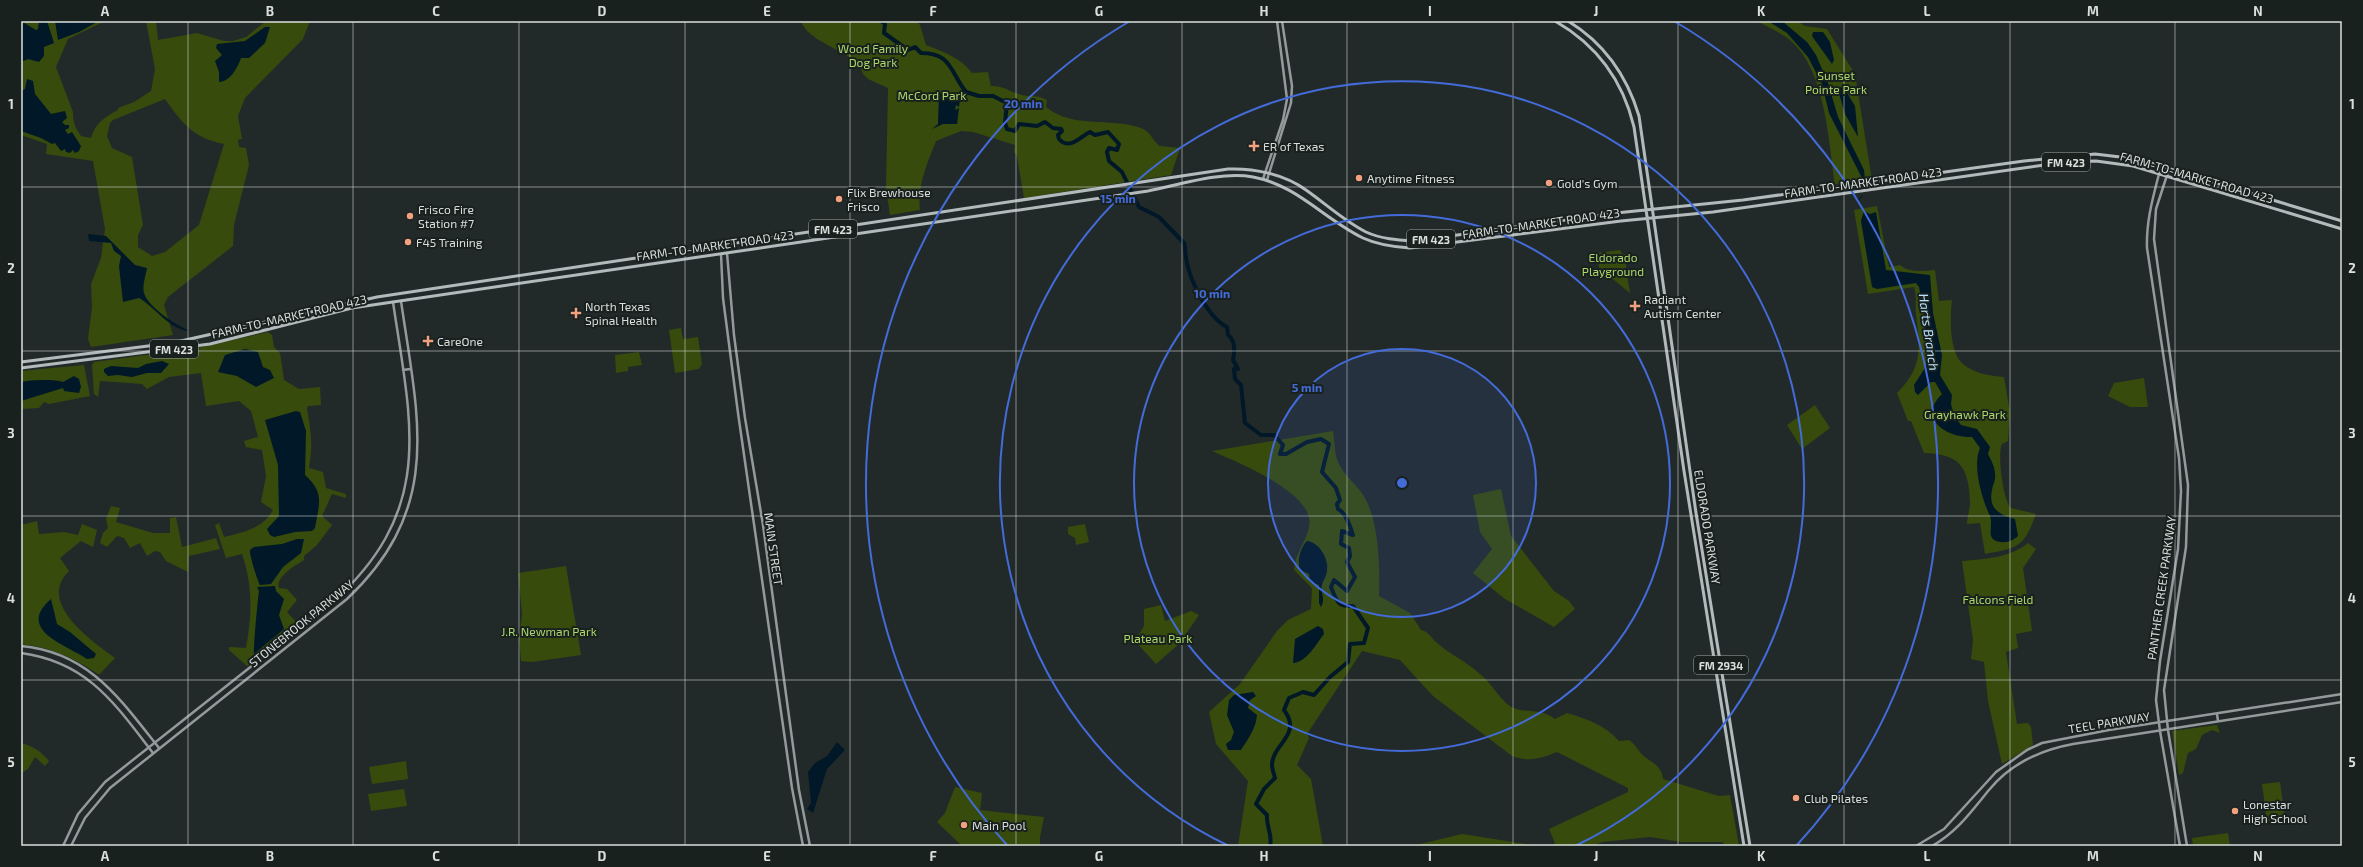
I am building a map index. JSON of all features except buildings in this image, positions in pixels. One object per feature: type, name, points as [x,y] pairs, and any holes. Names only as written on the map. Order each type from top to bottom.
[{"type":"main road","points":[[1265,180],[1265,172],[1286,107],[1286,79],[1277,21]]},
{"type":"main road","points":[[1265,180],[1269,174],[1290,114],[1292,96],[1282,21]]},
{"type":"main road","name":"ELDORADO PARKWAY","points":[[1555,21],[1585,41],[1599,56],[1616,80],[1632,119],[1744,846]]},
{"type":"main road","name":"ELDORADO PARKWAY","points":[[1568,21],[1590,35],[1608,54],[1624,79],[1639,116],[1646,155],[1663,292],[1750,846]]},
{"type":"main road","points":[[1286,79],[1290,78]]},
{"type":"main road","name":"FARM-TO-MARKET ROAD 423","points":[[21,362],[172,343],[377,297],[1180,178],[1228,169],[1265,172],[1300,186],[1343,218],[1367,232],[1401,240],[1422,240],[1579,219],[1743,200],[2080,154],[2123,157],[2169,168],[2342,221]]},
{"type":"main road","points":[[1638,156],[1646,155]]},
{"type":"main road","name":"FARM-TO-MARKET ROAD 423","points":[[21,368],[210,344],[325,317],[352,308],[1116,195],[1234,175],[1265,180],[1296,193],[1339,223],[1364,238],[1398,248],[1423,248],[1647,218],[1859,192],[2077,162],[2112,163],[2159,174],[2342,229]]},
{"type":"main road","name":"PANTHER CREEK PARKWAY","points":[[2161,166],[2147,222],[2147,248],[2178,455],[2182,500],[2178,549],[2156,700],[2158,723],[2180,846]]},
{"type":"main road","name":"PANTHER CREEK PARKWAY","points":[[2169,168],[2156,209],[2154,239],[2186,460],[2189,506],[2186,547],[2166,674],[2168,730],[2187,846]]},
{"type":"main road","points":[[1180,178],[1181,184]]},
{"type":"main road","points":[[2246,200],[2248,193]]},
{"type":"main road","points":[[1743,200],[1744,207]]},
{"type":"main road","points":[[1339,223],[1343,218]]},
{"type":"main road","points":[[1579,219],[1580,227]]},
{"type":"main road","points":[[1496,231],[1496,238]]},
{"type":"main road","name":"MAIN STREET","points":[[727,253],[742,390],[763,525],[799,790],[810,846]]},
{"type":"main road","name":"MAIN STREET","points":[[721,254],[723,298],[735,391],[792,788],[803,846]]},
{"type":"main road","points":[[487,281],[488,288]]},
{"type":"main road","points":[[1658,293],[1663,292]]},
{"type":"main road","name":"STONEBROOK PARKWAY","points":[[71,846],[79,828],[99,800],[110,788],[347,599],[366,581],[386,554],[406,514],[418,462],[418,433],[400,301]]},
{"type":"main road","name":"STONEBROOK PARKWAY","points":[[63,846],[78,814],[93,795],[112,776],[334,601],[358,578],[380,549],[396,518],[410,467],[410,431],[393,302]]},
{"type":"main road","points":[[323,309],[325,317]]},
{"type":"main road","points":[[270,322],[271,330]]},
{"type":"main road","points":[[402,370],[410,368]]},
{"type":"main road","points":[[735,391],[742,390]]},
{"type":"main road","points":[[301,627],[306,633]]},
{"type":"main road","points":[[21,646],[63,656],[97,676],[117,695],[159,748]]},
{"type":"main road","points":[[21,653],[55,661],[91,681],[109,697],[153,753]]},
{"type":"main road","name":"TEEL PARKWAY","points":[[1916,846],[1944,829],[1957,818],[1983,784],[2010,760],[2027,750],[2059,739],[2342,694]]},
{"type":"main road","name":"TEEL PARKWAY","points":[[1932,846],[1964,821],[2002,776],[2032,757],[2066,745],[2342,702]]},
{"type":"main road","points":[[2267,706],[2268,714]]},
{"type":"main road","points":[[2217,714],[2218,721]]},
{"type":"main road","points":[[2169,780],[2176,779]]},
{"type":"main road","points":[[1739,814],[1744,813]]},
{"type":"main road","points":[[2179,838],[2186,837]]},
{"type":"green space","points":[[21,21],[105,21],[68,39],[56,67],[73,112],[76,128],[81,136],[91,138],[95,128],[105,118],[118,110],[118,108],[134,102],[151,91],[155,69],[146,21],[156,21],[158,40],[197,33],[224,41],[233,41],[246,37],[266,21],[310,21],[303,39],[245,98],[238,116],[242,139],[238,140],[239,147],[246,148],[249,165],[234,225],[233,246],[168,297],[164,305],[173,335],[91,347],[88,339],[92,307],[91,284],[101,258],[105,229],[93,161],[46,154],[47,144],[21,135]],"holes":[[[165,99],[183,122],[196,133],[204,138],[224,144],[199,225],[165,252],[152,256],[138,247],[138,235],[143,225],[132,157],[112,148],[107,136],[110,123],[113,120]]]},
{"type":"green space","name":"McCord Park","points":[[800,21],[916,21],[920,25],[926,45],[957,59],[972,73],[988,72],[991,86],[1002,87],[1023,95],[1043,98],[1047,100],[1046,107],[1057,114],[1068,118],[1092,122],[1117,123],[1141,128],[1147,131],[1160,146],[1180,148],[1171,175],[1024,198],[1017,156],[1014,152],[1015,145],[973,132],[961,131],[936,141],[921,184],[919,201],[920,210],[890,215],[886,188],[888,88],[868,79],[863,74],[858,62],[817,39],[807,31]]},
{"type":"green space","name":"Sunset Pointe Park","points":[[1757,21],[1797,21],[1805,26],[1827,29],[1855,74],[1872,180],[1835,184],[1823,104],[1810,66],[1799,50],[1786,37]]},
{"type":"green space","name":"Grayhawk Park","points":[[1877,206],[1889,267],[1900,265],[1904,268],[1912,270],[1935,270],[1939,301],[1952,300],[1951,332],[1957,357],[1970,369],[1987,375],[2004,377],[2010,412],[2008,441],[2002,444],[2000,457],[2003,487],[2008,504],[2011,508],[2036,514],[2024,540],[2006,550],[1985,554],[1980,523],[1967,524],[1970,503],[1967,480],[1964,472],[1960,465],[1946,456],[1924,453],[1911,421],[1908,421],[1897,393],[1912,374],[1918,356],[1919,347],[1915,294],[1914,287],[1868,294],[1854,210]]},
{"type":"green space","name":"Eldorado Playground","points":[[1620,250],[1622,254],[1626,254],[1626,269],[1630,293],[1599,268],[1597,253]]},
{"type":"green space","points":[[681,328],[683,339],[698,337],[702,364],[699,369],[675,373],[669,330]]},
{"type":"green space","points":[[268,332],[272,335],[274,347],[280,353],[284,380],[299,389],[320,387],[321,405],[308,406],[307,408],[311,438],[309,468],[323,472],[326,488],[346,494],[346,498],[332,494],[322,516],[332,525],[317,545],[304,556],[304,560],[287,572],[280,580],[279,588],[287,589],[297,600],[287,612],[296,622],[298,628],[247,666],[229,650],[229,647],[246,648],[250,612],[250,589],[246,566],[242,554],[226,558],[215,525],[219,523],[224,537],[258,526],[264,522],[273,510],[261,502],[266,476],[262,450],[246,447],[244,441],[258,437],[251,411],[239,401],[206,406],[201,373],[169,377],[147,389],[142,384],[100,381],[98,397],[94,394],[92,365],[94,362],[198,348]]},
{"type":"green space","points":[[639,352],[642,365],[628,367],[628,371],[616,373],[615,355]]},
{"type":"green space","points":[[84,365],[90,396],[49,404],[44,402],[39,408],[21,409],[21,371]]},
{"type":"green space","points":[[2144,378],[2148,407],[2130,407],[2108,396],[2114,383]]},
{"type":"green space","points":[[1815,405],[1830,428],[1802,449],[1787,425]]},
{"type":"green space","points":[[1333,431],[1338,462],[1344,472],[1364,496],[1371,512],[1378,548],[1379,596],[1410,613],[1421,630],[1426,632],[1442,647],[1475,670],[1487,680],[1505,702],[1516,709],[1535,711],[1555,719],[1567,713],[1589,720],[1614,735],[1619,741],[1631,741],[1643,755],[1660,769],[1663,779],[1719,796],[1730,795],[1739,846],[1724,846],[1723,842],[1681,842],[1650,837],[1602,842],[1593,846],[1551,846],[1555,843],[1549,829],[1628,792],[1628,788],[1557,752],[1534,759],[1524,759],[1512,756],[1433,696],[1400,660],[1362,651],[1307,734],[1309,738],[1297,765],[1311,779],[1323,846],[1238,846],[1248,781],[1216,744],[1209,712],[1240,684],[1277,631],[1288,620],[1311,609],[1312,588],[1294,570],[1296,558],[1306,538],[1309,527],[1308,514],[1301,502],[1288,491],[1255,471],[1212,451]]},
{"type":"green space","points":[[1501,489],[1511,536],[1554,591],[1569,601],[1575,609],[1554,627],[1505,599],[1473,573],[1492,549],[1480,532],[1473,495]]},
{"type":"green space","points":[[111,506],[120,508],[116,522],[153,533],[170,533],[170,518],[176,517],[182,547],[216,538],[220,549],[189,556],[188,572],[166,561],[160,552],[155,551],[147,556],[140,543],[130,548],[124,538],[117,536],[107,547],[100,543],[103,533],[108,528],[106,519]]},
{"type":"green space","points":[[37,521],[39,534],[64,532],[78,535],[82,524],[97,530],[93,547],[81,541],[60,558],[69,571],[61,583],[59,596],[63,608],[71,620],[93,642],[115,658],[100,674],[61,654],[32,645],[21,644],[21,525]]},
{"type":"green space","points":[[1085,524],[1089,542],[1076,545],[1075,538],[1068,534],[1068,527]]},
{"type":"green space","name":"Falcons Field","points":[[2028,543],[2036,549],[2023,568],[2032,631],[2016,634],[2018,648],[2006,652],[2017,724],[2028,723],[2031,727],[2033,745],[2002,764],[1988,701],[1984,662],[1971,659],[1973,640],[1962,561],[2005,555]]},
{"type":"green space","name":"J.R. Newman Park","points":[[566,566],[581,655],[532,662],[521,661],[519,637],[522,614],[518,573]]},
{"type":"green space","name":"Plateau Park","points":[[1161,605],[1165,621],[1191,611],[1199,615],[1179,644],[1156,664],[1135,641],[1144,626],[1144,609]]},
{"type":"green space","points":[[2217,725],[2220,733],[2212,730],[2202,735],[2196,749],[2188,753],[2183,773],[2179,775],[2172,731]]},
{"type":"green space","points":[[21,743],[36,749],[49,761],[45,766],[35,757],[28,769],[21,773]]},
{"type":"green space","points":[[406,761],[408,779],[372,784],[369,767]]},
{"type":"green space","points":[[2280,782],[2285,818],[2267,821],[2262,784]]},
{"type":"green space","points":[[955,787],[982,793],[980,810],[1044,817],[1040,837],[1040,846],[962,846],[937,822],[945,813]]},
{"type":"green space","points":[[404,789],[407,806],[371,811],[368,794]]},
{"type":"green space","points":[[2228,833],[2230,846],[2193,846],[2192,838]]},
{"type":"green space","points":[[1462,834],[1538,846],[1416,845]]},
{"type":"water","points":[[21,21],[36,30],[38,29],[39,21],[47,21],[54,43],[44,47],[44,56],[39,62],[28,59],[21,62]]},
{"type":"water","points":[[55,21],[99,21],[79,32],[58,40]]},
{"type":"water","points":[[1768,21],[1782,21],[1807,42],[1816,55],[1828,83],[1838,117],[1864,170],[1865,179],[1862,178],[1829,113],[1822,84],[1808,57],[1787,33]]},
{"type":"water","points":[[265,27],[270,27],[265,43],[249,58],[241,58],[236,70],[230,77],[227,80],[219,82],[219,72],[215,61],[222,55],[216,48],[217,44],[245,41]]},
{"type":"water","points":[[1813,32],[1823,32],[1830,42],[1834,60],[1832,64],[1812,36]]},
{"type":"water","points":[[27,79],[33,81],[35,94],[51,114],[65,111],[67,118],[62,122],[65,125],[69,125],[69,128],[65,130],[68,134],[72,132],[81,146],[79,151],[75,153],[73,150],[70,153],[66,152],[65,149],[61,151],[55,143],[52,144],[41,138],[21,131],[21,91],[25,89]]},
{"type":"water","points":[[1840,87],[1844,88],[1855,106],[1858,137],[1845,114],[1838,90]]},
{"type":"water","points":[[939,93],[960,99],[959,107],[956,105],[955,110],[959,108],[957,124],[943,124],[932,129],[938,124]]},
{"type":"water","points":[[1864,211],[1870,214],[1876,212],[1886,270],[1930,275],[1933,313],[1942,355],[1940,375],[1952,395],[1951,404],[1954,416],[1961,425],[1977,429],[1990,447],[1988,454],[1995,472],[1995,480],[1991,496],[1992,502],[1993,506],[2000,513],[2015,519],[2018,536],[2010,541],[1996,541],[1991,536],[1991,520],[1979,482],[1977,464],[1980,448],[1972,437],[1953,434],[1944,430],[1938,425],[1932,411],[1935,403],[1942,394],[1935,382],[1931,382],[1918,395],[1915,392],[1914,385],[1925,368],[1928,358],[1924,314],[1919,287],[1916,283],[1877,289],[1872,287],[1861,221]]},
{"type":"water","points":[[88,234],[106,236],[135,265],[147,268],[143,287],[144,293],[151,304],[178,325],[190,331],[176,327],[139,298],[123,302],[119,266],[121,256],[114,251],[111,243],[89,241]]},
{"type":"water","points":[[245,349],[258,352],[263,367],[270,370],[274,378],[256,387],[237,376],[218,372],[225,355]]},
{"type":"water","points":[[162,361],[169,364],[161,373],[147,373],[132,377],[118,375],[108,376],[104,372],[104,369],[111,366],[138,368],[146,364]]},
{"type":"water","points":[[74,376],[79,379],[81,387],[79,393],[64,391],[63,388],[21,401],[21,382],[54,380],[63,382]]},
{"type":"water","points":[[296,411],[300,412],[306,431],[305,475],[311,481],[318,493],[318,512],[315,528],[312,531],[295,532],[274,537],[270,535],[267,529],[279,516],[278,465],[265,420]]},
{"type":"water","points":[[297,539],[304,539],[301,553],[283,567],[271,584],[260,585],[250,550],[254,547],[282,544]]},
{"type":"water","points":[[1307,541],[1315,544],[1325,556],[1327,572],[1322,585],[1323,601],[1321,607],[1319,603],[1319,585],[1310,582],[1309,574],[1300,570],[1299,566],[1301,551]]},
{"type":"water","points":[[275,586],[276,591],[284,599],[279,615],[284,629],[254,654],[259,591],[257,587]]},
{"type":"water","points":[[51,599],[57,624],[70,632],[96,654],[94,658],[87,659],[57,642],[41,628],[39,619],[41,610]]},
{"type":"water","points":[[1318,626],[1323,629],[1324,634],[1307,656],[1298,662],[1293,663],[1295,639]]},
{"type":"water","points":[[1253,692],[1256,696],[1250,700],[1248,708],[1257,715],[1253,729],[1241,750],[1228,750],[1226,744],[1231,740],[1234,732],[1227,715],[1229,700],[1234,695]]},
{"type":"water","points":[[837,742],[845,750],[827,769],[813,813],[807,809],[811,803],[808,772],[815,763],[827,756]]},
{"type":"waterway","points":[[881,21],[885,24],[884,33],[908,50],[915,47],[921,53],[939,56],[945,60],[966,92],[979,96],[993,96],[1007,103],[1005,123],[1007,129],[1015,131],[1019,124],[1037,126],[1045,122],[1053,128],[1061,129],[1062,131],[1058,135],[1059,139],[1067,144],[1075,142],[1090,132],[1095,135],[1108,132],[1119,144],[1117,150],[1109,148],[1107,152],[1109,161],[1122,172],[1139,207],[1159,217],[1184,243],[1188,267],[1200,297],[1213,315],[1227,327],[1228,335],[1231,337],[1234,346],[1233,360],[1238,369],[1234,369],[1235,379],[1241,385],[1245,423],[1261,435],[1274,435],[1283,445],[1280,454],[1286,454],[1307,442],[1321,439],[1329,444],[1322,472],[1336,488],[1340,500],[1337,504],[1338,509],[1345,517],[1353,535],[1342,531],[1341,544],[1349,548],[1350,556],[1347,562],[1355,577],[1347,591],[1334,580],[1331,587],[1338,602],[1344,605],[1353,606],[1368,628],[1364,643],[1350,644],[1348,662],[1330,677],[1314,695],[1303,692],[1289,698],[1284,710],[1289,719],[1289,733],[1273,758],[1272,767],[1275,778],[1264,789],[1256,804],[1267,815],[1267,823],[1271,838],[1270,846]]},
{"type":"waterway","name":"Harts Branch","points":[[1862,196],[1858,201],[1864,212]]},
{"type":"place","name":"ER of Texas","points":[[1254,146]]},
{"type":"place","name":"Anytime Fitness","points":[[1359,178]]},
{"type":"place","name":"Gold's Gym","points":[[1549,183]]},
{"type":"place","name":"Flix Brewhouse Frisco","points":[[839,199]]},
{"type":"place","name":"Frisco Fire Station #7","points":[[410,216]]},
{"type":"place","name":"F45 Training","points":[[408,242]]},
{"type":"place","name":"Radiant Autism Center","points":[[1635,306]]},
{"type":"place","name":"North Texas Spinal Health","points":[[576,313]]},
{"type":"place","name":"CareOne","points":[[428,341]]},
{"type":"place","name":"Club Pilates","points":[[1796,798]]},
{"type":"place","name":"Lonestar High School","points":[[2235,811]]},
{"type":"place","name":"Main Pool","points":[[964,825]]},
{"type":"park label","name":"Wood Family Dog Park","points":[[873,55]]}]
